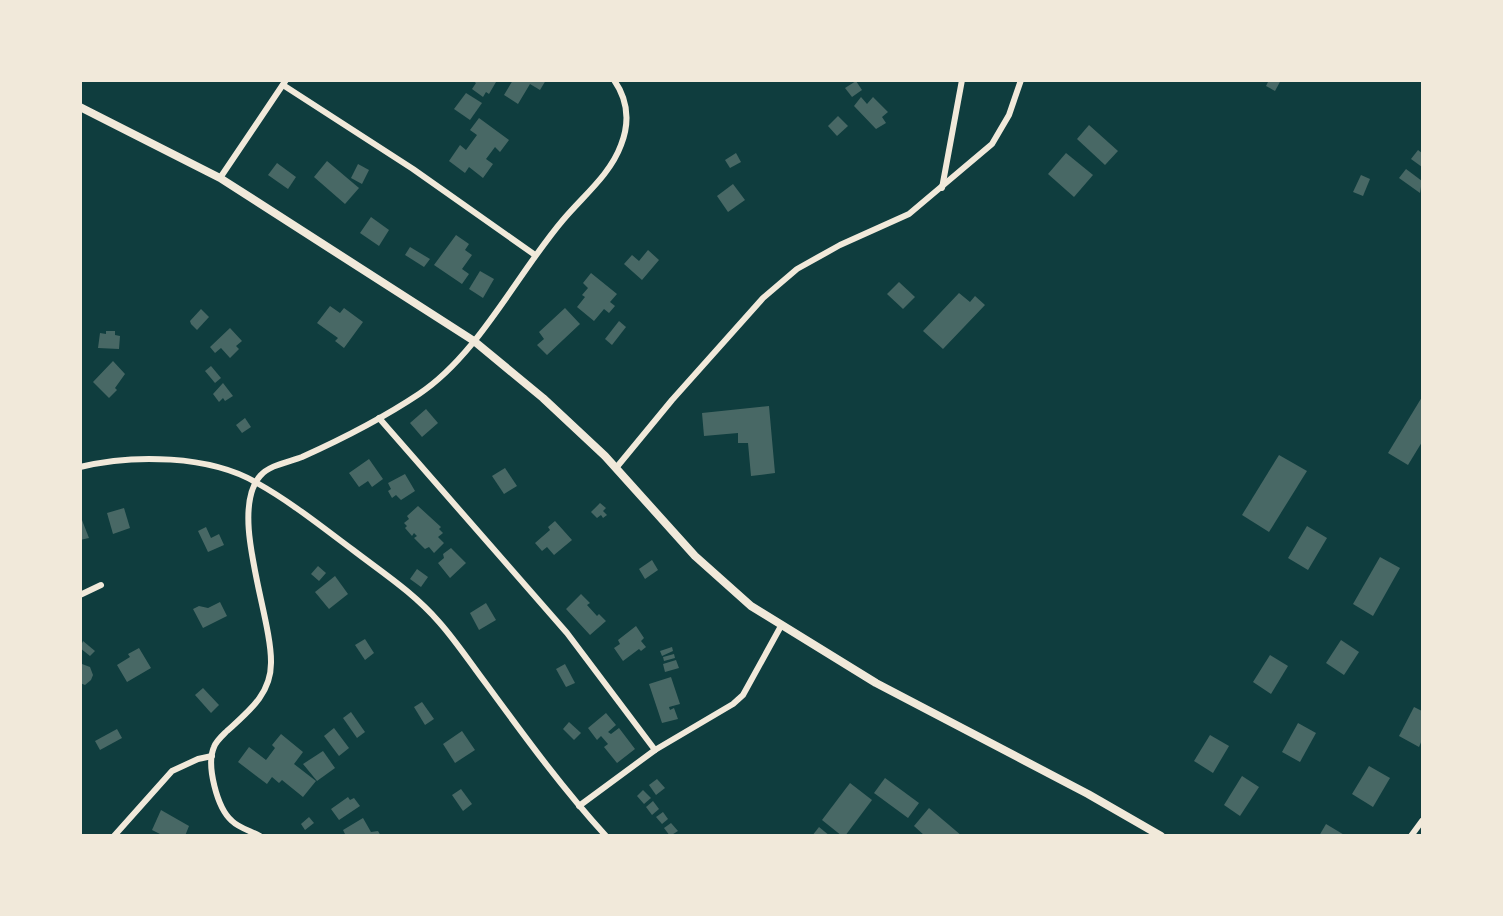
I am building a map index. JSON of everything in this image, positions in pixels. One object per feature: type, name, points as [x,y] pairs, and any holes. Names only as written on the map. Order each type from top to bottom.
[{"type":"street","points":[[260,835],[235,824],[228,817],[213,783],[212,756],[214,746],[257,703],[270,678],[267,626],[250,544],[248,511],[256,482],[267,470],[303,457],[379,418],[421,393],[453,366],[563,219],[608,170],[621,145],[627,124],[627,106],[614,80]]},
{"type":"street","points":[[942,188],[962,80]]},
{"type":"street","points":[[616,468],[762,298],[797,269],[840,245],[909,214],[992,144],[1000,133],[1021,80]]},
{"type":"street","points":[[220,178],[285,83],[535,255]]},
{"type":"street","points":[[80,107],[220,178],[474,341],[543,398],[616,468],[695,556],[727,586],[781,626],[876,683],[1161,835]]},
{"type":"street","points":[[379,418],[567,634],[655,750]]},
{"type":"street","points":[[80,467],[106,461],[149,459],[225,469],[256,482],[317,523],[424,605],[579,806],[606,835]]},
{"type":"street","points":[[80,595],[102,585]]},
{"type":"street","points":[[579,806],[655,750],[733,704],[743,695],[781,626]]},
{"type":"street","points":[[114,835],[172,771],[212,756]]},
{"type":"street","points":[[1411,835],[1423,821]]},
{"type":"building","points":[[472,80],[496,82],[489,94],[486,92],[483,97],[472,89],[476,83]]},
{"type":"building","points":[[513,80],[546,80],[540,90],[530,84],[518,104],[504,95]]},
{"type":"building","points":[[1269,80],[1281,80],[1275,91],[1266,86]]},
{"type":"building","points":[[856,81],[862,90],[852,97],[845,88]]},
{"type":"building","points":[[466,93],[482,103],[470,120],[454,109]]},
{"type":"building","points":[[861,97],[867,104],[873,97],[888,112],[882,117],[886,123],[876,129],[854,106]]},
{"type":"building","points":[[838,116],[848,126],[837,136],[828,126]]},
{"type":"building","points":[[479,118],[509,140],[500,152],[495,147],[486,159],[493,164],[483,178],[469,167],[465,173],[449,161],[460,145],[466,150],[477,135],[470,130]]},
{"type":"building","points":[[1089,125],[1118,151],[1105,165],[1077,139]]},
{"type":"building","points":[[1418,150],[1422,153],[1422,167],[1411,159]]},
{"type":"building","points":[[736,153],[741,162],[730,168],[725,160]]},
{"type":"building","points":[[1066,153],[1093,175],[1074,197],[1048,174]]},
{"type":"building","points":[[327,161],[359,188],[345,204],[314,177]]},
{"type":"building","points":[[277,163],[296,177],[288,189],[268,175]]},
{"type":"building","points":[[358,164],[369,170],[362,184],[351,178]]},
{"type":"building","points":[[1406,169],[1422,181],[1420,193],[1399,178]]},
{"type":"building","points":[[1361,175],[1370,179],[1363,196],[1353,192]]},
{"type":"building","points":[[733,184],[745,200],[728,212],[717,196]]},
{"type":"building","points":[[371,217],[389,230],[379,246],[360,233]]},
{"type":"building","points":[[456,235],[469,244],[465,250],[472,255],[462,269],[469,274],[462,284],[434,265]]},
{"type":"building","points":[[410,247],[430,259],[424,267],[405,255]]},
{"type":"building","points":[[648,250],[659,260],[642,280],[624,264],[632,255],[639,261]]},
{"type":"building","points":[[480,271],[494,279],[483,298],[469,289]]},
{"type":"building","points":[[591,273],[617,294],[610,302],[615,306],[609,313],[604,309],[594,321],[577,307],[588,288],[583,283]]},
{"type":"building","points":[[899,282],[915,297],[903,309],[887,294]]},
{"type":"building","points":[[959,293],[970,302],[975,296],[985,305],[943,349],[923,331]]},
{"type":"building","points":[[330,306],[340,313],[344,308],[363,322],[344,348],[335,341],[338,338],[317,323]]},
{"type":"building","points":[[565,308],[580,324],[547,355],[537,345],[544,339],[539,332]]},
{"type":"building","points":[[201,309],[209,317],[197,330],[190,321]]},
{"type":"building","points":[[619,321],[626,327],[612,345],[605,339]]},
{"type":"building","points":[[230,328],[242,341],[236,346],[239,349],[230,358],[221,348],[215,353],[210,347]]},
{"type":"building","points":[[106,331],[115,331],[115,335],[120,336],[119,349],[98,348],[100,333],[106,334]]},
{"type":"building","points":[[113,361],[125,374],[115,388],[117,390],[109,398],[93,382]]},
{"type":"building","points":[[211,366],[221,378],[215,383],[205,371]]},
{"type":"building","points":[[223,383],[233,396],[225,401],[223,398],[219,402],[213,394]]},
{"type":"building","points":[[1422,397],[1422,442],[1408,465],[1388,453]]},
{"type":"building","points":[[769,406],[775,473],[751,476],[748,443],[738,443],[738,433],[704,436],[702,413]]},
{"type":"building","points":[[426,409],[438,423],[422,437],[410,423]]},
{"type":"building","points":[[245,418],[251,427],[242,433],[236,425]]},
{"type":"building","points":[[1279,455],[1307,471],[1269,532],[1242,515]]},
{"type":"building","points":[[369,459],[383,479],[372,487],[368,481],[359,487],[349,473]]},
{"type":"building","points":[[505,468],[517,486],[504,494],[492,476]]},
{"type":"building","points":[[405,474],[415,491],[401,500],[396,495],[392,498],[388,483]]},
{"type":"building","points":[[600,503],[606,508],[603,511],[607,515],[597,518],[591,512]]},
{"type":"building","points":[[418,506],[441,527],[439,529],[443,533],[438,537],[444,543],[434,553],[429,547],[425,549],[414,538],[417,536],[414,533],[412,536],[405,528],[407,526],[404,523],[409,519],[407,516]]},
{"type":"building","points":[[124,508],[130,528],[113,534],[107,513]]},
{"type":"building","points":[[80,515],[89,538],[80,540]]},
{"type":"building","points":[[555,521],[572,540],[554,555],[547,547],[542,551],[535,543],[550,530],[548,527]]},
{"type":"building","points":[[1307,526],[1327,538],[1308,570],[1288,558]]},
{"type":"building","points":[[206,527],[211,538],[219,534],[224,545],[208,552],[198,531]]},
{"type":"building","points":[[451,548],[466,563],[450,578],[438,563],[444,558],[443,554]]},
{"type":"building","points":[[1380,557],[1400,568],[1373,616],[1353,604]]},
{"type":"building","points":[[652,560],[658,570],[645,579],[639,569]]},
{"type":"building","points":[[318,566],[326,573],[319,581],[311,574]]},
{"type":"building","points":[[417,569],[428,577],[421,587],[410,579]]},
{"type":"building","points":[[335,576],[348,594],[329,609],[315,592]]},
{"type":"building","points":[[581,594],[597,616],[599,614],[606,621],[590,635],[566,609]]},
{"type":"building","points":[[220,602],[227,616],[203,628],[193,609],[199,606],[208,608]]},
{"type":"building","points":[[486,603],[496,620],[479,630],[470,613]]},
{"type":"building","points":[[636,626],[646,647],[623,661],[614,648],[620,644],[618,640]]},
{"type":"building","points":[[365,639],[374,653],[365,660],[355,645]]},
{"type":"building","points":[[1341,640],[1359,652],[1344,675],[1326,663]]},
{"type":"building","points":[[83,641],[95,651],[90,656],[80,648]]},
{"type":"building","points":[[672,647],[673,651],[662,656],[660,651]]},
{"type":"building","points":[[139,648],[151,668],[127,682],[117,665]]},
{"type":"building","points":[[674,654],[675,658],[664,661],[663,657]]},
{"type":"building","points":[[1270,655],[1288,666],[1271,694],[1253,682]]},
{"type":"building","points":[[676,660],[679,668],[665,672],[663,664]]},
{"type":"building","points":[[82,664],[90,667],[93,675],[85,685],[80,683]]},
{"type":"building","points":[[565,664],[575,683],[566,687],[556,669]]},
{"type":"building","points":[[671,677],[680,704],[669,707],[670,710],[674,708],[678,719],[662,723],[649,684]]},
{"type":"building","points":[[203,688],[219,705],[211,713],[195,695]]},
{"type":"building","points":[[422,702],[434,719],[425,725],[414,707]]},
{"type":"building","points":[[1414,707],[1422,711],[1422,740],[1419,747],[1399,736]]},
{"type":"building","points":[[351,712],[365,732],[357,738],[343,718]]},
{"type":"building","points":[[606,713],[616,725],[608,732],[611,734],[619,728],[635,749],[617,763],[604,747],[608,744],[601,736],[597,740],[588,728]]},
{"type":"building","points":[[569,722],[581,733],[574,740],[563,729]]},
{"type":"building","points":[[1298,723],[1316,733],[1300,762],[1282,752]]},
{"type":"building","points":[[334,728],[349,748],[339,756],[324,736]]},
{"type":"building","points":[[117,729],[122,738],[100,750],[95,741]]},
{"type":"building","points":[[462,731],[475,750],[455,763],[443,744]]},
{"type":"building","points":[[281,734],[303,752],[294,764],[316,781],[303,797],[282,780],[279,783],[272,777],[267,784],[238,762],[249,747],[266,760],[275,748],[272,745]]},
{"type":"building","points":[[1210,735],[1229,746],[1213,773],[1194,761]]},
{"type":"building","points":[[323,751],[335,768],[317,781],[303,764]]},
{"type":"building","points":[[1369,766],[1390,778],[1373,807],[1352,794]]},
{"type":"building","points":[[1242,776],[1259,787],[1240,816],[1224,805]]},
{"type":"building","points":[[885,778],[919,803],[908,818],[874,793]]},
{"type":"building","points":[[657,779],[665,788],[656,795],[649,785]]},
{"type":"building","points":[[850,783],[872,800],[845,836],[842,836],[822,820]]},
{"type":"building","points":[[461,789],[472,804],[463,811],[452,795]]},
{"type":"building","points":[[643,790],[651,798],[644,804],[637,796]]},
{"type":"building","points":[[348,797],[350,800],[354,798],[360,806],[339,820],[331,809]]},
{"type":"building","points":[[653,801],[659,809],[652,815],[646,807]]},
{"type":"building","points":[[929,808],[962,836],[925,836],[914,826]]},
{"type":"building","points":[[161,810],[189,826],[185,836],[164,836],[152,830]]},
{"type":"building","points":[[663,812],[668,819],[662,824],[656,817]]},
{"type":"building","points":[[309,817],[314,823],[305,830],[301,824]]},
{"type":"building","points":[[363,818],[371,832],[378,831],[381,836],[346,836],[343,830]]},
{"type":"building","points":[[671,823],[678,831],[670,836],[664,828]]},
{"type":"building","points":[[1326,824],[1346,836],[1319,836]]},
{"type":"building","points":[[819,827],[830,836],[812,836]]}]
